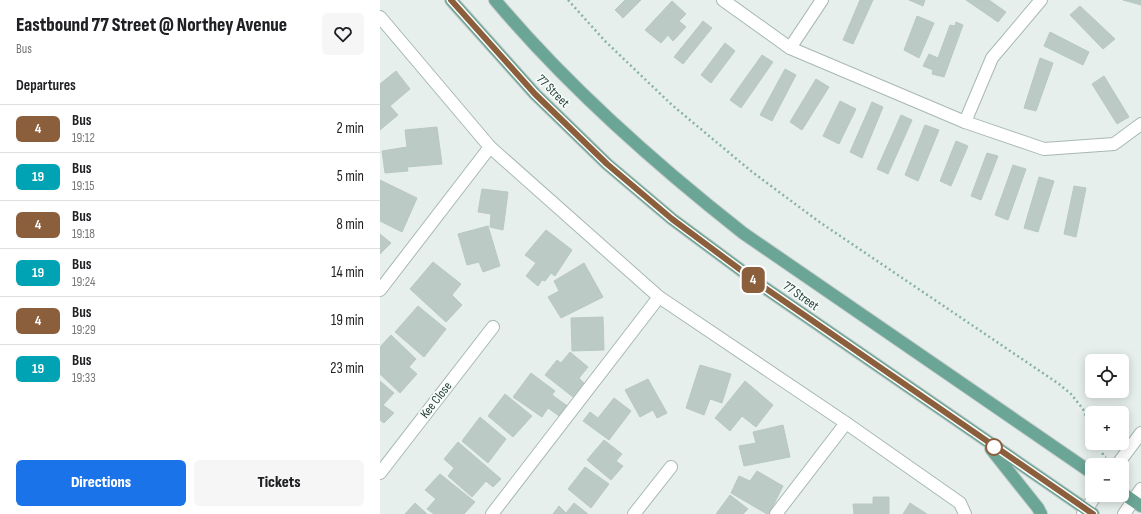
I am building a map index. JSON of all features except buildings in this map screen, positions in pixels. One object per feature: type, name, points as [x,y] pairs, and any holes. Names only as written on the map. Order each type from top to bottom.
[{"type":"main road","name":"77 Street","points":[[451,0],[535,94],[607,164],[672,219],[765,288],[1087,512]]},
{"type":"main road","name":"77 Street","points":[[495,0],[520,30],[581,93],[645,152],[696,196],[750,237],[1085,468]]},
{"type":"main road","points":[[984,440],[1038,508],[1041,514]]},
{"type":"street","points":[[723,0],[790,48],[965,122],[1044,149],[1114,144],[1141,124]]},
{"type":"street","points":[[790,48],[822,0]]},
{"type":"street","points":[[965,122],[992,58],[1041,0]]},
{"type":"street","points":[[380,17],[490,147],[660,297],[846,423],[960,503],[965,514]]},
{"type":"street","points":[[380,290],[490,147]]},
{"type":"street","points":[[492,514],[660,297]]},
{"type":"street","name":"Kee Close","points":[[380,473],[492,327]]},
{"type":"street","points":[[776,514],[846,423]]},
{"type":"street","points":[[1122,458],[1141,433]]},
{"type":"street","points":[[634,514],[671,466]]},
{"type":"street","points":[[1124,514],[1137,504],[1141,489]]},
{"type":"street","points":[[1087,512],[1092,502]]},
{"type":"path","points":[[568,0],[605,41],[672,105],[751,171],[818,220],[1059,384],[1071,394],[1085,414]]},
{"type":"bus line","name":"4","points":[[451,0],[535,94],[607,164],[672,219],[765,288],[1093,514]]}]
